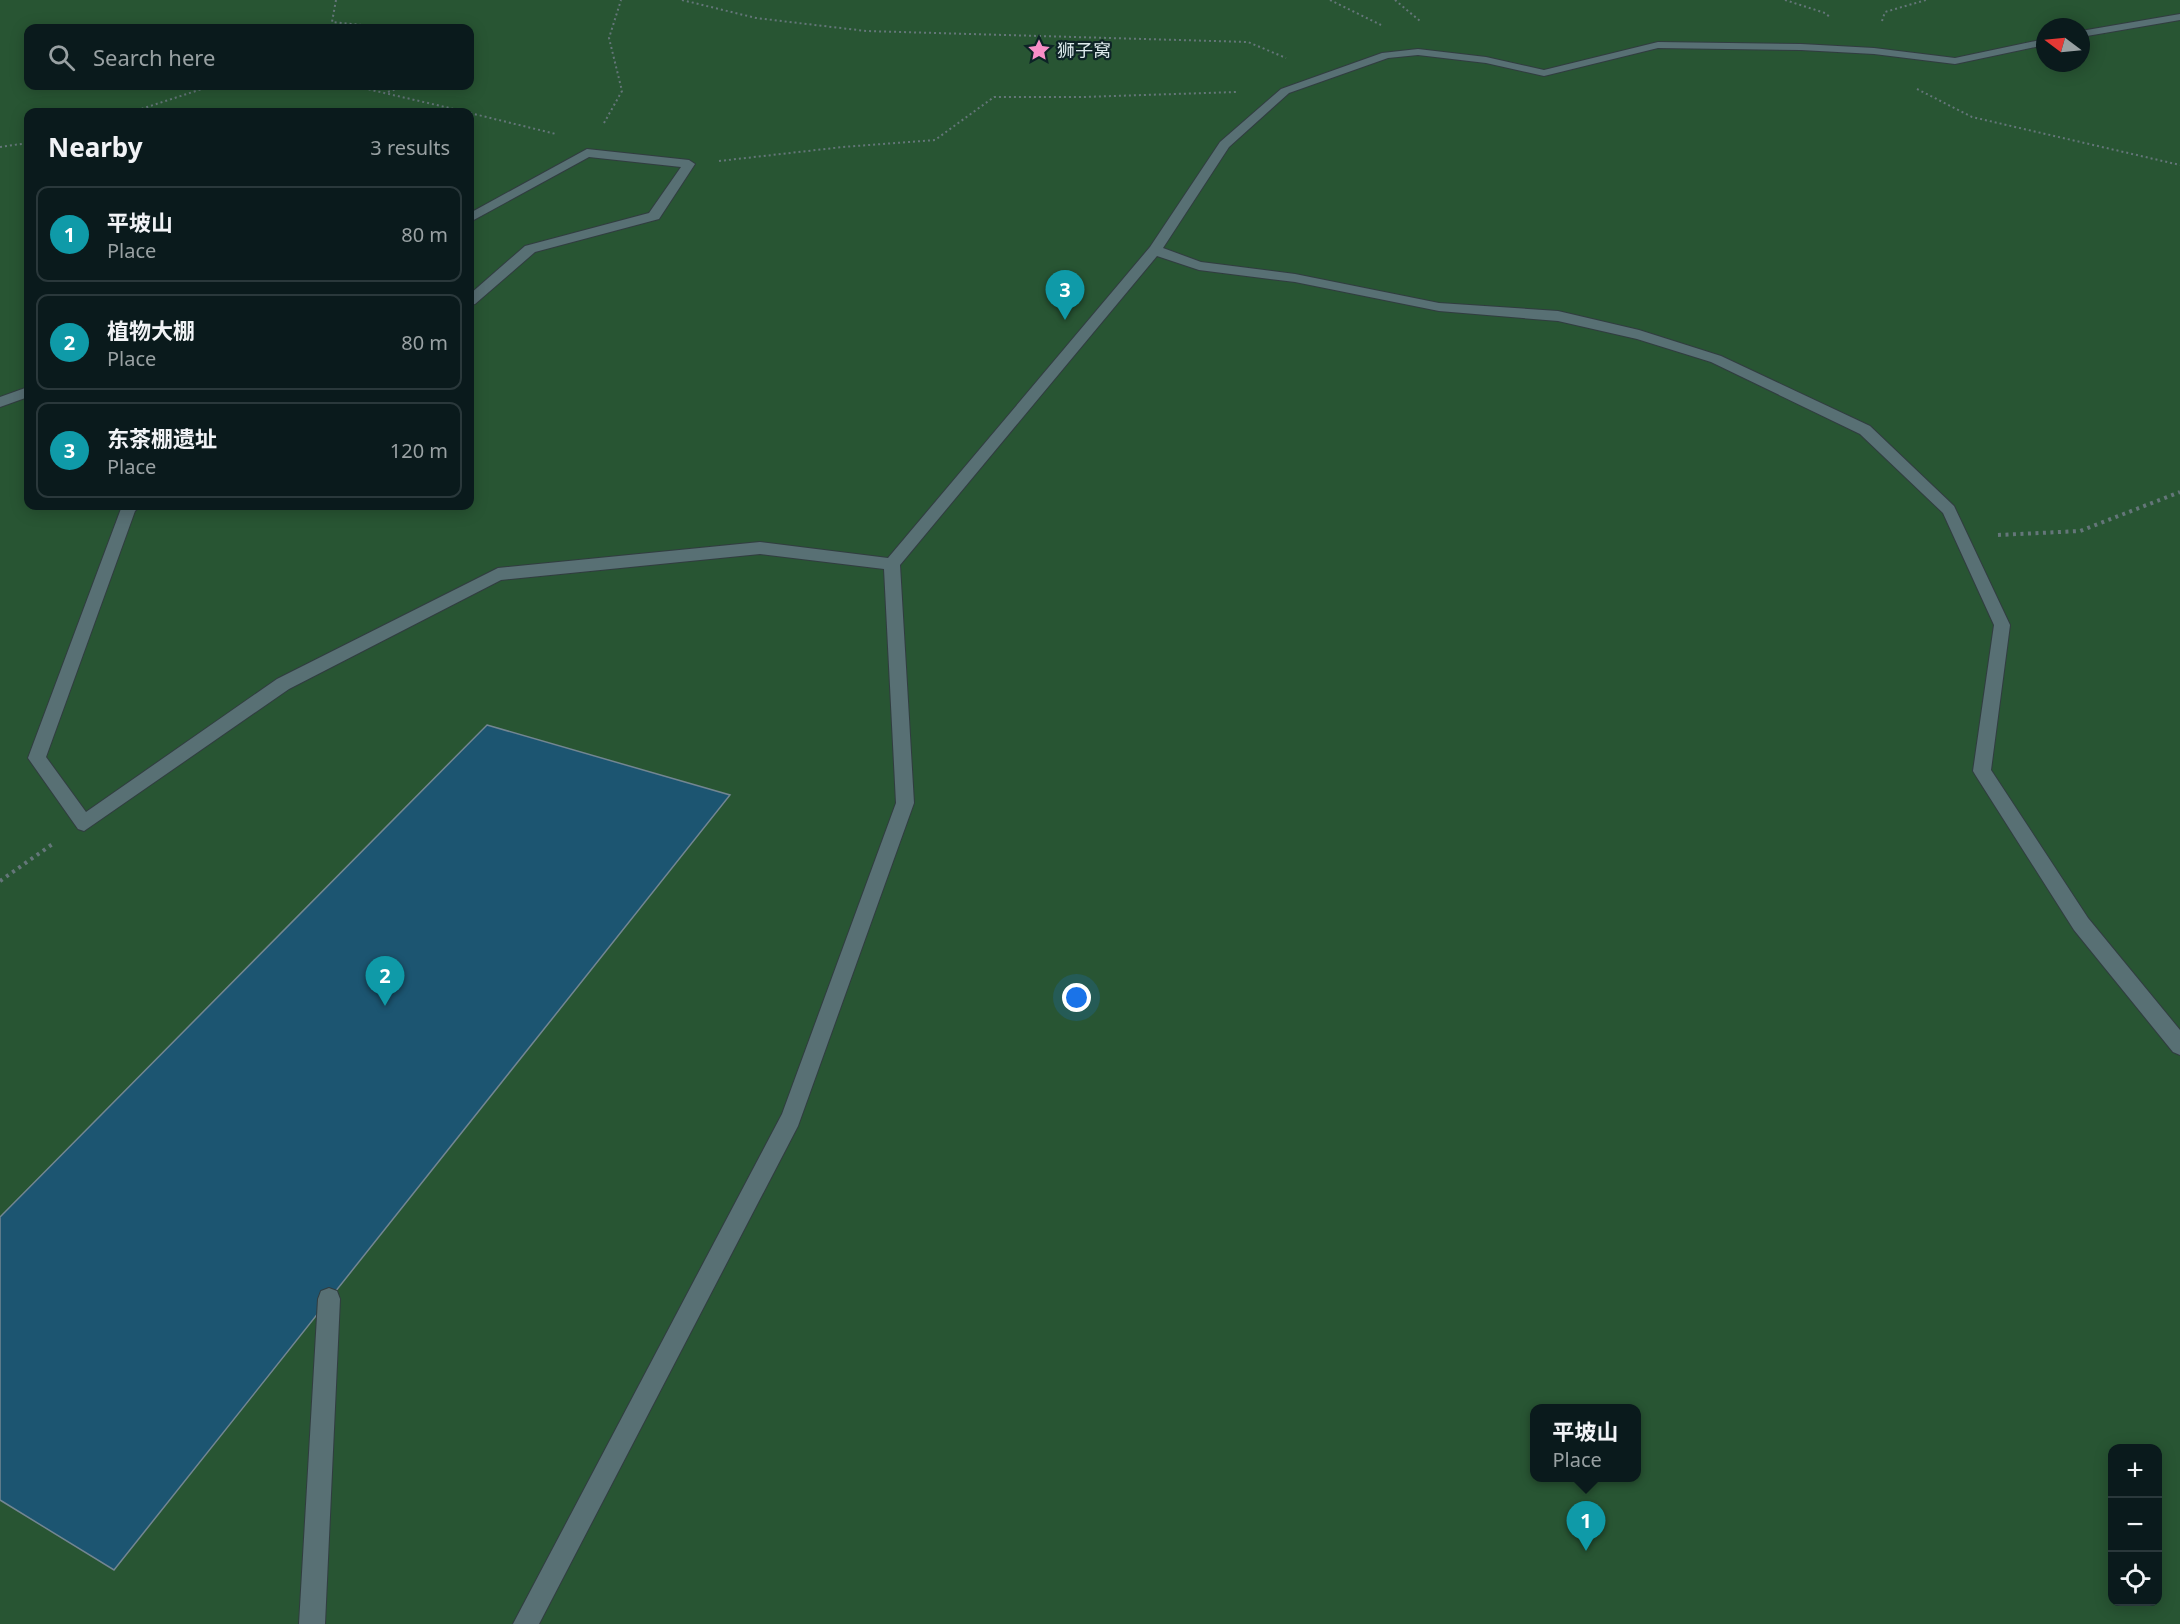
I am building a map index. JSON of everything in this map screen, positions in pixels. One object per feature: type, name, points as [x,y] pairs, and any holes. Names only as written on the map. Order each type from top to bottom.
[{"type":"lane","points":[[2090,32],[2180,17]]},
{"type":"lane","points":[[526,1624],[791,1119],[905,803],[892,564],[1155,250],[1224,144],[1285,91],[1386,55],[1418,52],[1486,60],[1544,73],[1658,45],[1801,47],[1874,51],[1955,61],[2036,44]]},
{"type":"lane","points":[[474,216],[587,153],[689,164],[654,216],[530,249],[474,298]]},
{"type":"lane","points":[[1155,250],[1199,266],[1295,278],[1439,308],[1558,316],[1639,335],[1716,359],[1865,430],[1949,510],[2002,625],[1982,771],[2081,924],[2180,1045]]},
{"type":"lane","points":[[0,402],[24,393]]},
{"type":"lane","points":[[128,510],[37,758],[84,823],[283,684],[498,574],[760,548],[892,564]]},
{"type":"lane","points":[[312,1624],[329,1299]]},
{"type":"path","points":[[336,0],[332,22],[352,24]]},
{"type":"path","points":[[474,115],[558,135],[587,153],[622,91],[609,38],[621,0]]},
{"type":"path","points":[[682,0],[756,18],[866,31],[1248,42],[1329,75]]},
{"type":"path","points":[[1926,0],[1885,12],[1874,51],[1896,79],[1972,117],[2180,165]]},
{"type":"path","points":[[144,108],[200,90]]},
{"type":"path","points":[[376,90],[447,108]]},
{"type":"path","points":[[387,92],[393,90]]},
{"type":"path","points":[[689,164],[843,147],[935,140],[994,97],[1083,97],[1285,91]]},
{"type":"path","points":[[0,147],[24,144]]},
{"type":"path","points":[[1961,536],[2080,531],[2180,492]]},
{"type":"path","points":[[0,881],[84,823]]},
{"type":"green space","points":[[0,0],[2180,0],[2180,1624],[0,1624]]},
{"type":"building","points":[[487,725],[730,795],[114,1570],[0,1500],[0,1217]]},
{"type":"place","name":"狮子窝","points":[[1039,50]]},
{"type":"place","name":"东茶棚遗址","points":[[1065,320]]},
{"type":"place","name":"植物大棚","points":[[385,1006]]},
{"type":"place","name":"平坡山","points":[[1586,1551]]}]
